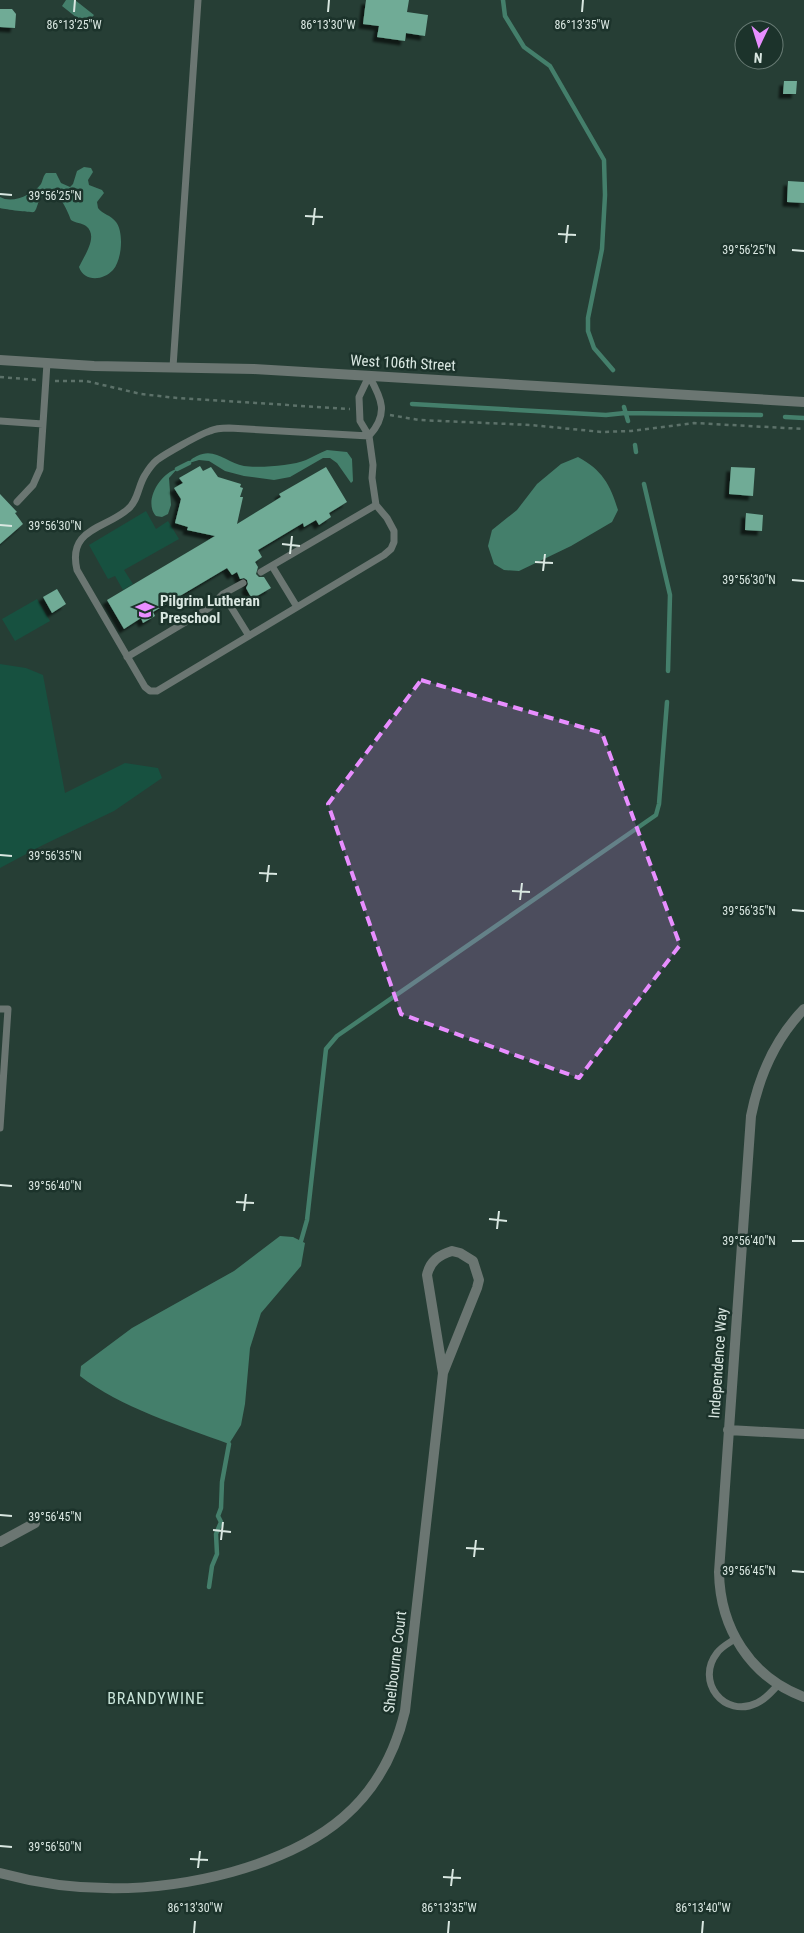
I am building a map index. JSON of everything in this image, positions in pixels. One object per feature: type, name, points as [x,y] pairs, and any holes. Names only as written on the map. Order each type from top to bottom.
[{"type":"street","name":"West 106th Street","points":[[0,360],[254,369],[804,402]]},
{"type":"street","name":"Independence Way","points":[[804,1009],[792,1023],[769,1060],[758,1087],[750,1116],[719,1587],[724,1612],[735,1639],[751,1661],[778,1685],[804,1697]]},
{"type":"street","name":"Shelbourne Court","points":[[0,1873],[31,1881],[92,1888],[145,1887],[185,1883],[245,1868],[295,1850],[340,1822],[365,1796],[387,1763],[397,1739],[405,1711],[442,1372],[427,1275],[428,1268],[436,1258],[452,1251],[460,1253],[473,1261],[479,1280],[460,1332],[442,1372]]},
{"type":"street","points":[[728,1430],[804,1434]]},
{"type":"street","points":[[0,1542],[35,1523]]},
{"type":"lane","points":[[173,367],[198,0]]},
{"type":"lane","points":[[16,502],[33,485],[40,469],[47,363]]},
{"type":"lane","points":[[369,376],[359,397],[360,421],[369,436],[376,506],[387,518],[394,531],[394,542],[391,549],[157,691],[150,691],[145,687],[83,582],[75,559],[77,546],[83,538],[92,528],[128,509],[136,498],[144,476],[158,459],[208,431],[219,428],[369,436]]},
{"type":"lane","points":[[369,376],[382,400],[379,425],[369,436]]},
{"type":"lane","points":[[0,421],[43,424]]},
{"type":"lane","points":[[261,572],[376,506]]},
{"type":"lane","points":[[272,566],[297,607]]},
{"type":"lane","points":[[126,657],[209,608],[223,594],[243,583]]},
{"type":"lane","points":[[223,594],[249,636]]},
{"type":"lane","points":[[0,1009],[8,1009],[3,1056],[0,1128]]},
{"type":"lane","points":[[735,1639],[718,1651],[711,1665],[710,1681],[717,1696],[727,1704],[745,1707],[756,1704],[766,1698],[778,1685]]},
{"type":"path","points":[[0,377],[46,381],[86,381],[141,394],[177,398],[351,409]]},
{"type":"path","points":[[390,415],[419,420],[602,432],[631,431],[694,423],[804,429]]},
{"type":"highlighted area","points":[[421,680],[602,733],[680,945],[579,1078],[401,1014],[328,804]]},
{"type":"shaded area","points":[[66,0],[75,0],[94,15],[86,25],[62,6]]},
{"type":"shaded area","points":[[84,167],[91,168],[93,172],[88,180],[89,185],[102,190],[104,193],[97,202],[98,208],[116,222],[121,239],[120,253],[116,265],[109,274],[99,278],[85,275],[79,267],[91,240],[90,230],[86,226],[71,220],[64,204],[56,195],[46,194],[40,200],[34,212],[0,208],[0,197],[16,199],[28,195],[41,184],[46,173],[56,173],[61,183],[70,187],[73,184],[77,171]]},
{"type":"shaded area","points":[[327,450],[347,452],[352,459],[353,481],[351,483],[337,463],[330,458],[323,458],[290,477],[274,480],[225,471],[209,461],[199,460],[189,463],[197,456],[210,453],[244,466],[275,466],[300,462]]},
{"type":"shaded area","points":[[578,457],[593,467],[608,485],[618,510],[612,522],[571,546],[519,571],[504,570],[494,564],[488,546],[492,530],[517,510],[537,484],[561,464]]},
{"type":"shaded area","points":[[177,469],[169,478],[171,505],[168,514],[162,517],[156,516],[152,510],[151,503],[155,489],[165,476]]},
{"type":"shaded area","points":[[146,511],[156,529],[168,521],[179,539],[124,570],[133,584],[123,590],[115,576],[108,579],[89,545]]},
{"type":"shaded area","points":[[37,599],[50,621],[15,641],[2,619]]},
{"type":"shaded area","points":[[0,664],[26,668],[43,675],[65,793],[125,763],[158,768],[162,778],[114,811],[0,868]]},
{"type":"shaded area","points":[[280,1236],[293,1237],[305,1243],[301,1266],[261,1313],[250,1348],[245,1404],[241,1425],[229,1444],[171,1423],[132,1406],[113,1397],[80,1376],[81,1366],[132,1328],[234,1271]]},
{"type":"building","points":[[366,0],[409,0],[407,12],[428,15],[425,36],[406,33],[405,41],[377,37],[379,26],[363,24]]},
{"type":"building","points":[[0,9],[12,9],[16,14],[15,28],[0,27]]},
{"type":"building","points":[[784,81],[797,81],[796,94],[783,94]]},
{"type":"building","points":[[788,181],[804,182],[804,203],[787,202]]},
{"type":"building","points":[[200,466],[203,471],[211,467],[218,477],[241,484],[240,487],[243,488],[240,497],[243,497],[237,524],[281,497],[279,494],[326,467],[347,502],[329,513],[331,517],[319,525],[316,520],[304,527],[303,523],[258,550],[262,557],[255,562],[258,567],[256,574],[259,577],[264,577],[271,588],[252,599],[246,588],[247,580],[244,578],[240,579],[237,572],[232,575],[227,568],[153,612],[155,616],[143,623],[141,618],[124,629],[107,600],[215,536],[187,530],[188,527],[175,523],[181,499],[174,488],[183,483],[179,478]]},
{"type":"building","points":[[731,467],[755,468],[753,496],[729,494]]},
{"type":"building","points":[[0,494],[17,512],[15,513],[23,524],[0,544]]},
{"type":"building","points":[[746,513],[763,515],[762,531],[745,530]]},
{"type":"building","points":[[57,589],[66,604],[52,613],[43,597]]},
{"type":"waterway","points":[[503,0],[505,16],[524,47],[550,66],[604,160],[605,195],[602,249],[588,318],[588,331],[594,348],[613,370]]},
{"type":"waterway","points":[[412,404],[606,415],[625,413],[761,415]]},
{"type":"waterway","points":[[624,407],[628,421]]},
{"type":"waterway","points":[[785,417],[804,418]]},
{"type":"waterway","points":[[635,445],[636,452]]},
{"type":"waterway","points":[[177,469],[189,463]]},
{"type":"waterway","points":[[644,484],[670,595],[668,671]]},
{"type":"waterway","points":[[301,1241],[307,1220],[326,1049],[337,1036],[656,815],[659,804],[667,702]]},
{"type":"waterway","points":[[209,1587],[212,1566],[217,1554],[216,1534],[221,1522],[218,1516],[221,1508],[222,1482],[229,1444]]},
{"type":"place","name":"Pilgrim Lutheran Preschool","points":[[145,610]]},
{"type":"district","name":"BRANDYWINE","points":[[156,1698]]}]
